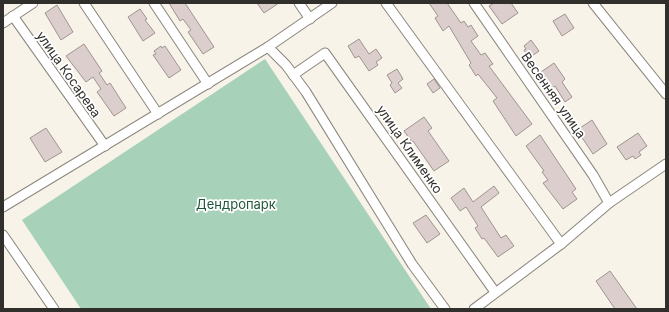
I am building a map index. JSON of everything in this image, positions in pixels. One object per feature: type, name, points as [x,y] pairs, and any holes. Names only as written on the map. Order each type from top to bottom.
[{"type":"street","points":[[3,23],[13,16],[20,6],[33,3]]},
{"type":"street","points":[[84,3],[158,114]]},
{"type":"street","points":[[154,3],[208,84]]},
{"type":"street","points":[[299,3],[310,19]]},
{"type":"street","points":[[3,207],[268,47],[332,3]]},
{"type":"street","points":[[386,3],[561,244]]},
{"type":"street","name":"Весенняя улица","points":[[474,3],[593,175],[609,203]]},
{"type":"street","points":[[593,3],[666,94]]},
{"type":"street","name":"улица Косарева","points":[[13,16],[105,146]]},
{"type":"street","points":[[268,47],[286,65],[306,92],[412,264],[445,309]]},
{"type":"street","name":"улица Клименко","points":[[294,75],[326,53],[495,292]]},
{"type":"street","points":[[474,309],[561,244],[609,203],[666,164]]},
{"type":"street","points":[[3,235],[54,309]]},
{"type":"green space","name":"Дендропарк","points":[[265,59],[431,309],[81,309],[22,220]]},
{"type":"building","points":[[169,3],[185,3],[214,47],[203,54],[188,32],[191,30],[183,19],[180,21]]},
{"type":"building","points":[[257,3],[279,3],[264,13]]},
{"type":"building","points":[[429,3],[447,3],[461,23],[464,21],[468,27],[471,25],[478,36],[471,41],[481,55],[485,53],[493,64],[489,66],[532,124],[516,136],[493,101],[497,98],[478,74],[476,76],[469,65],[471,63],[449,26],[443,31],[435,18],[438,16]]},
{"type":"building","points":[[494,3],[511,3],[518,13],[502,24],[489,6]]},
{"type":"building","points":[[57,5],[73,32],[61,40],[45,13]]},
{"type":"building","points":[[140,9],[147,19],[145,20],[155,33],[143,41],[128,17]]},
{"type":"building","points":[[565,14],[574,28],[562,36],[553,21]]},
{"type":"building","points":[[359,39],[369,54],[376,49],[382,58],[376,62],[378,65],[369,71],[359,56],[355,58],[348,46]]},
{"type":"building","points":[[531,40],[539,51],[529,58],[524,50],[526,49],[524,46]]},
{"type":"building","points":[[84,44],[102,71],[99,73],[107,85],[110,83],[126,108],[114,116],[97,92],[101,89],[93,77],[86,82],[66,56]]},
{"type":"building","points":[[161,46],[162,48],[165,46],[181,70],[169,78],[153,55],[156,54],[154,51]]},
{"type":"building","points":[[554,63],[565,79],[562,82],[572,97],[565,102],[555,86],[552,88],[541,72]]},
{"type":"building","points":[[397,69],[403,79],[398,83],[402,88],[395,93],[390,85],[392,83],[387,75]]},
{"type":"building","points":[[434,79],[440,88],[433,93],[427,84]]},
{"type":"building","points":[[424,117],[432,128],[428,131],[449,161],[434,171],[404,131]]},
{"type":"building","points":[[592,120],[607,144],[593,154],[577,130]]},
{"type":"building","points":[[46,128],[62,152],[45,162],[30,138]]},
{"type":"building","points":[[638,133],[647,146],[639,152],[641,155],[635,159],[633,156],[626,160],[617,147]]},
{"type":"building","points":[[540,135],[576,189],[572,192],[577,199],[563,209],[543,183],[548,180],[542,172],[544,171],[526,146]]},
{"type":"building","points":[[494,186],[499,193],[481,207],[501,238],[506,235],[514,246],[498,257],[484,238],[482,239],[475,228],[478,226],[466,207],[460,211],[451,198],[464,188],[473,202]]},
{"type":"building","points":[[426,215],[440,234],[427,243],[413,223]]},
{"type":"building","points":[[610,271],[637,309],[615,309],[596,281]]}]
